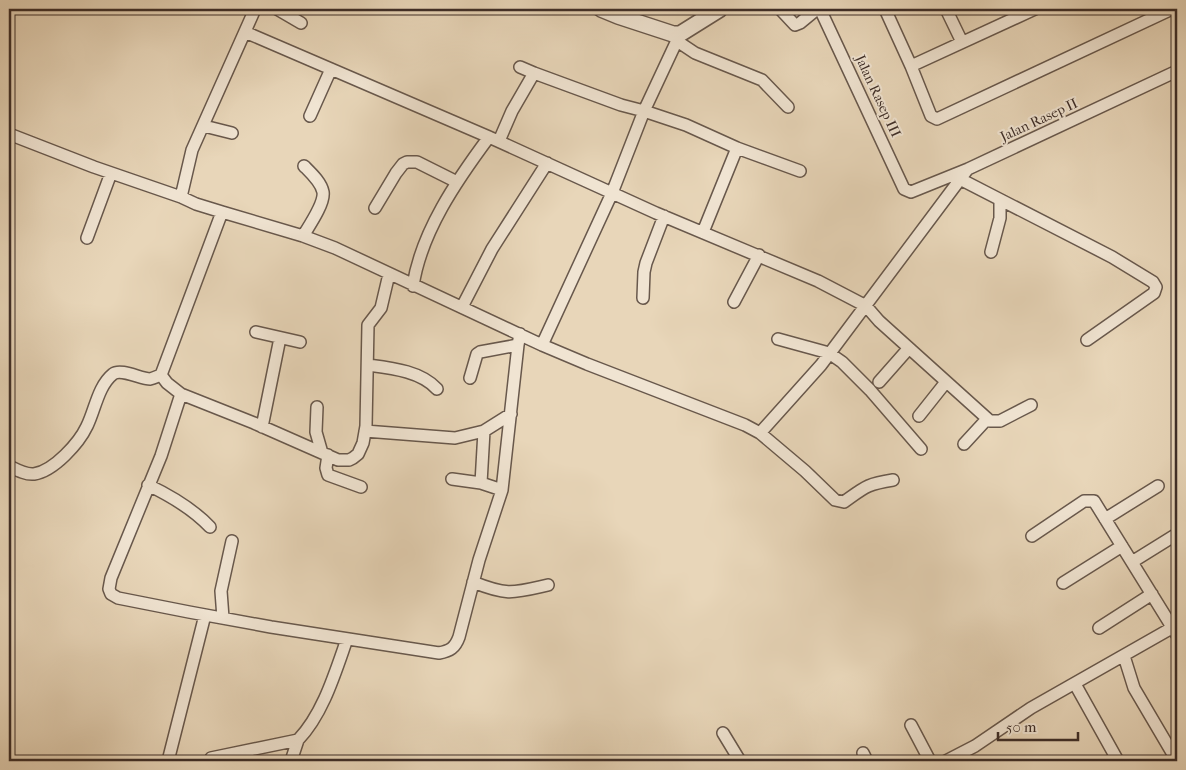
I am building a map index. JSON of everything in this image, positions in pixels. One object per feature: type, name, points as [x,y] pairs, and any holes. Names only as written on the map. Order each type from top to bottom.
[{"type":"street","points":[[181,197],[192,150],[255,9]]},
{"type":"street","points":[[277,9],[301,23]]},
{"type":"street","points":[[601,9],[678,37],[695,53],[762,80],[788,107]]},
{"type":"street","points":[[542,345],[612,193],[644,111],[678,37],[720,9]]},
{"type":"street","points":[[780,9],[795,25],[819,9]]},
{"type":"street","name":"Jalan Rasep III","points":[[819,9],[904,189],[911,192]]},
{"type":"street","points":[[885,9],[931,116],[937,119],[1172,9]]},
{"type":"street","points":[[946,9],[962,42]]},
{"type":"street","points":[[911,66],[962,42],[1014,13],[1035,9]]},
{"type":"street","points":[[245,32],[494,139],[664,216],[818,281],[866,306],[987,419],[994,422],[1000,421],[1031,405]]},
{"type":"street","points":[[520,67],[621,106],[644,111],[686,126],[737,148],[800,171]]},
{"type":"street","points":[[310,116],[331,69]]},
{"type":"street","name":"Jalan Rasep II","points":[[911,192],[968,169],[1177,71]]},
{"type":"street","points":[[413,286],[416,264],[423,246],[457,182],[494,139],[534,73]]},
{"type":"street","points":[[204,126],[232,133]]},
{"type":"street","points":[[9,134],[196,204],[303,236],[335,248],[413,286],[462,307],[519,340],[542,345],[745,425],[760,434],[805,471],[830,496],[840,502],[844,502],[871,484],[893,480]]},
{"type":"street","points":[[703,232],[737,148]]},
{"type":"street","points":[[375,208],[396,173],[407,162],[417,162],[457,182]]},
{"type":"street","points":[[462,307],[492,249],[547,163]]},
{"type":"street","points":[[303,236],[322,204],[323,193],[316,179],[304,166]]},
{"type":"street","points":[[760,434],[866,306],[968,169]]},
{"type":"street","points":[[87,238],[111,173]]},
{"type":"street","points":[[960,179],[1112,257],[1153,282],[1156,290],[1154,293],[1087,340]]},
{"type":"street","points":[[991,252],[1000,218],[1000,201]]},
{"type":"street","points":[[161,375],[222,212]]},
{"type":"street","points":[[644,298],[646,263],[664,216]]},
{"type":"street","points":[[734,302],[759,255]]},
{"type":"street","points":[[161,375],[167,383],[181,394],[338,460],[349,460],[358,454],[363,443],[368,365],[368,326],[380,308],[388,274]]},
{"type":"street","points":[[256,332],[300,342]]},
{"type":"street","points":[[262,427],[280,338]]},
{"type":"street","points":[[778,339],[829,353],[842,362],[870,390],[921,449]]},
{"type":"street","points":[[470,378],[475,360],[480,352],[519,340]]},
{"type":"street","points":[[181,394],[161,456],[111,578],[109,589],[111,594],[118,598],[205,615],[439,653],[448,651],[456,646],[486,536],[502,490],[519,340]]},
{"type":"street","points":[[879,382],[909,348]]},
{"type":"street","points":[[368,365],[413,374],[437,389]]},
{"type":"street","points":[[9,466],[33,474],[44,471],[72,449],[87,427],[103,387],[113,374],[118,372],[148,379],[161,375]]},
{"type":"street","points":[[919,416],[946,382]]},
{"type":"street","points":[[317,407],[316,432],[325,454],[328,475],[361,487]]},
{"type":"street","points":[[365,431],[455,438],[484,431],[511,414]]},
{"type":"street","points":[[964,444],[987,419]]},
{"type":"street","points":[[481,483],[484,431]]},
{"type":"street","points":[[452,479],[481,483],[502,490]]},
{"type":"street","points":[[148,485],[175,498],[192,510],[210,527]]},
{"type":"street","points":[[1105,519],[1158,486]]},
{"type":"street","points":[[946,761],[975,746],[1031,708],[1176,629],[1094,501],[1084,501],[1032,536]]},
{"type":"street","points":[[1132,562],[1177,534]]},
{"type":"street","points":[[223,618],[221,591],[232,541]]},
{"type":"street","points":[[1063,583],[1122,546]]},
{"type":"street","points":[[474,582],[494,590],[515,593],[548,585]]},
{"type":"street","points":[[1099,628],[1152,594]]},
{"type":"street","points":[[168,761],[205,615]]},
{"type":"street","points":[[291,761],[298,740],[317,715],[347,639]]},
{"type":"street","points":[[1124,656],[1134,688],[1177,761]]},
{"type":"street","points":[[1074,684],[1118,761]]},
{"type":"street","points":[[911,725],[930,761]]},
{"type":"street","points":[[724,733],[740,761]]},
{"type":"street","points":[[211,758],[298,740]]}]
